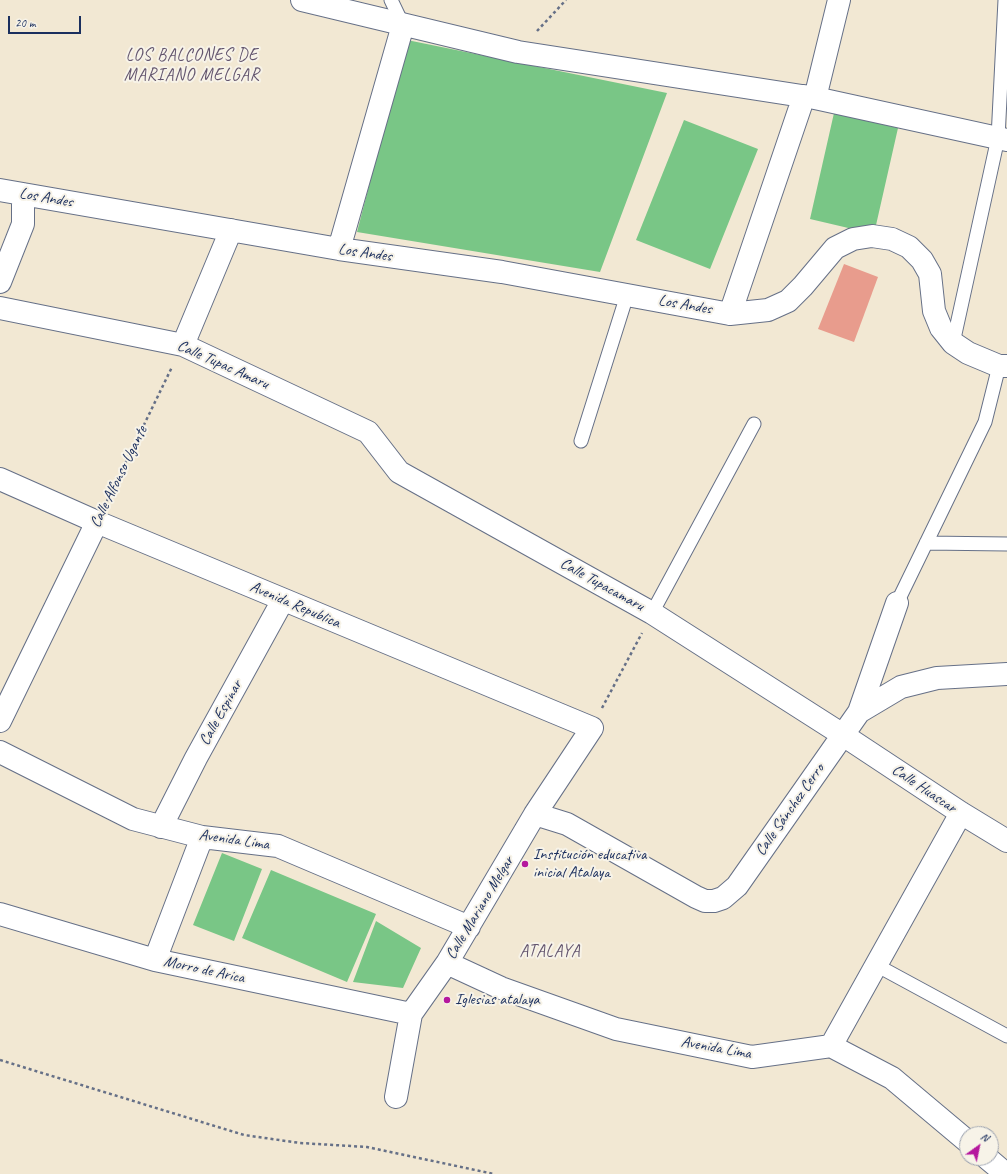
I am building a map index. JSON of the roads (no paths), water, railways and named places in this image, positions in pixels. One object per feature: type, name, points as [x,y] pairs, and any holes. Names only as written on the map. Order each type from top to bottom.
[{"type":"street","points":[[302,0],[518,52],[810,97],[1002,139]]},
{"type":"street","points":[[730,314],[810,97],[839,0]]},
{"type":"street","points":[[339,249],[403,25]]},
{"type":"street","name":"Los Andes","points":[[0,190],[339,249],[502,272],[730,314],[768,310],[788,301],[803,286],[835,248],[853,239],[872,236],[892,239],[909,247],[922,260],[930,274],[934,311],[941,328],[953,343],[968,353],[1004,362]]},
{"type":"street","points":[[0,282],[23,224],[23,194]]},
{"type":"street","points":[[183,344],[231,230]]},
{"type":"street","name":"Calle Tupac Amaru","points":[[0,308],[183,344],[368,432]]},
{"type":"street","name":"Calle Tupacamaru","points":[[368,432],[399,472],[652,613],[843,735]]},
{"type":"street","name":"Avenida Republica","points":[[0,479],[97,522],[592,728]]},
{"type":"street","name":"Calle Alfonso Ugante","points":[[0,721],[97,522]]},
{"type":"street","name":"Calle Espinar","points":[[161,827],[196,758],[283,600]]},
{"type":"street","points":[[859,712],[897,603]]},
{"type":"street","points":[[859,712],[901,687],[908,685],[937,678],[1007,674]]},
{"type":"street","name":"Calle Sánchez Cerro","points":[[535,814],[568,824],[696,897],[705,901],[714,901],[723,898],[734,889],[859,712]]},
{"type":"street","name":"Calle Mariano Melgar","points":[[396,1098],[411,1014],[448,963],[535,814],[592,728]]},
{"type":"street","name":"Calle Huascar","points":[[843,735],[961,813],[1007,841]]},
{"type":"street","name":"Avenida Lima","points":[[0,752],[133,818],[161,827],[202,837],[278,846],[469,927]]},
{"type":"street","points":[[959,1134],[892,1078],[831,1046],[961,813]]},
{"type":"street","points":[[155,960],[202,837]]},
{"type":"street","name":"Morro de Arica","points":[[0,914],[155,960],[411,1014]]},
{"type":"street","name":"Avenida Lima","points":[[448,963],[501,988],[616,1029],[752,1057],[831,1046]]},
{"type":"street","points":[[996,1166],[1006,1174]]},
{"type":"lane","points":[[391,0],[403,25]]},
{"type":"lane","points":[[953,343],[1002,139],[1005,0]]},
{"type":"lane","points":[[581,441],[627,295]]},
{"type":"lane","points":[[897,603],[985,422],[1004,362]]},
{"type":"lane","points":[[652,613],[754,424]]},
{"type":"lane","points":[[926,543],[1007,544]]},
{"type":"lane","points":[[876,965],[1007,1036]]},
{"type":"place","name":"Institución educativa inicial Atalaya","points":[[525,864]]},
{"type":"place","name":"Iglesias atalaya","points":[[447,1000]]},
{"type":"district","name":"LOS BALCONES DE MARIANO MELGAR","points":[[192,66]]},
{"type":"district","name":"ATALAYA","points":[[550,952]]}]
